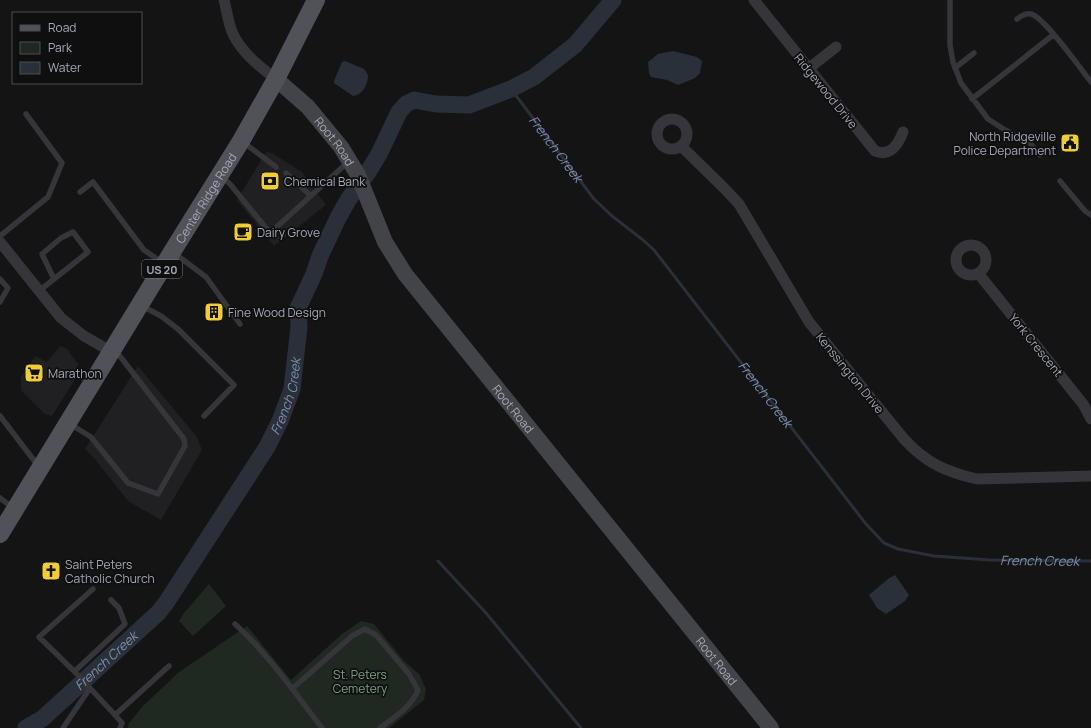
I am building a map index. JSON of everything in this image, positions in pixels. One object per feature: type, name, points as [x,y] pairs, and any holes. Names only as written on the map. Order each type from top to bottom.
[{"type":"main road","name":"Center Ridge Road","points":[[0,534],[241,141],[276,79],[316,0]]},
{"type":"street","points":[[224,0],[233,34],[240,45],[259,66],[276,79]]},
{"type":"street","name":"Ridgewood Drive","points":[[754,0],[808,70],[875,151],[881,153],[894,148],[898,144],[903,132]]},
{"type":"street","points":[[808,70],[836,47]]},
{"type":"street","name":"Root Road","points":[[276,79],[308,107],[341,146],[350,160],[366,192],[385,242],[405,274],[771,728]]},
{"type":"street","name":"Kenssington Drive","points":[[681,146],[735,200],[746,214],[779,272],[816,332],[904,439],[917,452],[941,468],[958,475],[977,478],[1091,476]]},
{"type":"street","points":[[0,242],[53,310],[65,322],[84,336],[113,350]]},
{"type":"street","name":"York Crescent","points":[[978,273],[1083,404],[1091,419]]},
{"type":"lane","points":[[950,0],[950,45],[955,68],[961,83],[972,99],[991,121],[1010,133],[1026,140],[1040,155]]},
{"type":"lane","points":[[1017,19],[1025,15],[1032,14],[1041,20],[1054,34],[1091,82]]},
{"type":"lane","points":[[972,99],[1054,34]]},
{"type":"lane","points":[[955,68],[974,53]]},
{"type":"lane","points":[[0,236],[48,197],[62,163],[26,114]]},
{"type":"lane","points":[[241,141],[276,167]]},
{"type":"lane","points":[[220,176],[230,184],[270,233],[350,160]]},
{"type":"lane","points":[[286,173],[311,196]]},
{"type":"lane","points":[[1060,181],[1085,211],[1091,215]]},
{"type":"lane","points":[[80,192],[93,182],[144,250],[168,258],[206,278],[240,324]]},
{"type":"lane","points":[[39,292],[88,252],[73,232],[61,238],[42,254],[54,279]]},
{"type":"lane","points":[[0,279],[8,288],[0,302]]},
{"type":"lane","points":[[140,305],[161,316],[178,329],[234,385],[204,416]]},
{"type":"lane","points":[[69,422],[90,437],[128,483],[158,494],[185,446],[184,439],[113,350]]},
{"type":"lane","points":[[0,416],[40,469]]},
{"type":"lane","points":[[0,498],[15,510]]},
{"type":"lane","points":[[93,589],[40,637],[76,672],[115,715],[121,725],[126,728]]},
{"type":"lane","points":[[76,672],[125,624],[119,608],[111,600]]},
{"type":"lane","points":[[235,624],[292,689],[322,728]]},
{"type":"lane","points":[[292,689],[352,636],[365,630],[376,635],[409,674],[418,690],[415,698],[394,718],[380,728]]},
{"type":"lane","points":[[115,715],[169,666]]},
{"type":"lane","points":[[63,728],[90,688]]},
{"type":"shaded area","points":[[266,152],[272,153],[302,172],[326,205],[274,246],[237,200]]},
{"type":"shaded area","points":[[60,346],[67,349],[78,364],[75,379],[52,416],[45,414],[21,390],[21,377],[35,356],[47,362]]},
{"type":"shaded area","points":[[138,366],[197,437],[202,450],[161,520],[128,501],[94,458],[85,449]]},
{"type":"green space","points":[[209,584],[226,606],[193,636],[179,621]]},
{"type":"green space","name":"St. Peters Cemetery","points":[[361,621],[374,624],[404,661],[419,674],[426,689],[424,700],[389,728],[128,728],[129,723],[143,706],[179,672],[247,626],[291,680],[342,634]]},
{"type":"water","points":[[673,51],[697,57],[702,61],[700,73],[695,78],[678,85],[667,80],[651,77],[648,62],[658,54]]},
{"type":"water","points":[[345,61],[364,69],[368,75],[367,82],[360,94],[353,96],[334,83],[342,62]]},
{"type":"water","points":[[895,575],[909,595],[905,601],[886,614],[877,608],[869,595]]},
{"type":"waterway","name":"French Creek","points":[[26,728],[42,719],[158,613],[267,447],[280,421],[292,389],[299,327],[298,308],[338,218],[348,200],[379,154],[399,112],[406,104],[414,100],[436,104],[469,105],[511,89],[534,77],[575,45],[613,0]]},
{"type":"waterway","name":"French Creek","points":[[511,89],[594,199],[612,216],[654,250],[866,524],[884,543],[898,549],[934,556],[990,560],[1091,561]]},
{"type":"waterway","points":[[438,561],[486,613],[581,728]]},
{"type":"place","name":"North Ridgeville Police Department","points":[[1070,143]]},
{"type":"place","name":"Chemical Bank","points":[[270,181]]},
{"type":"place","name":"Dairy Grove","points":[[243,232]]},
{"type":"place","name":"Fine Wood Design","points":[[214,312]]},
{"type":"place","name":"Marathon","points":[[34,373]]},
{"type":"place","name":"Saint Peters Catholic Church","points":[[51,571]]}]
